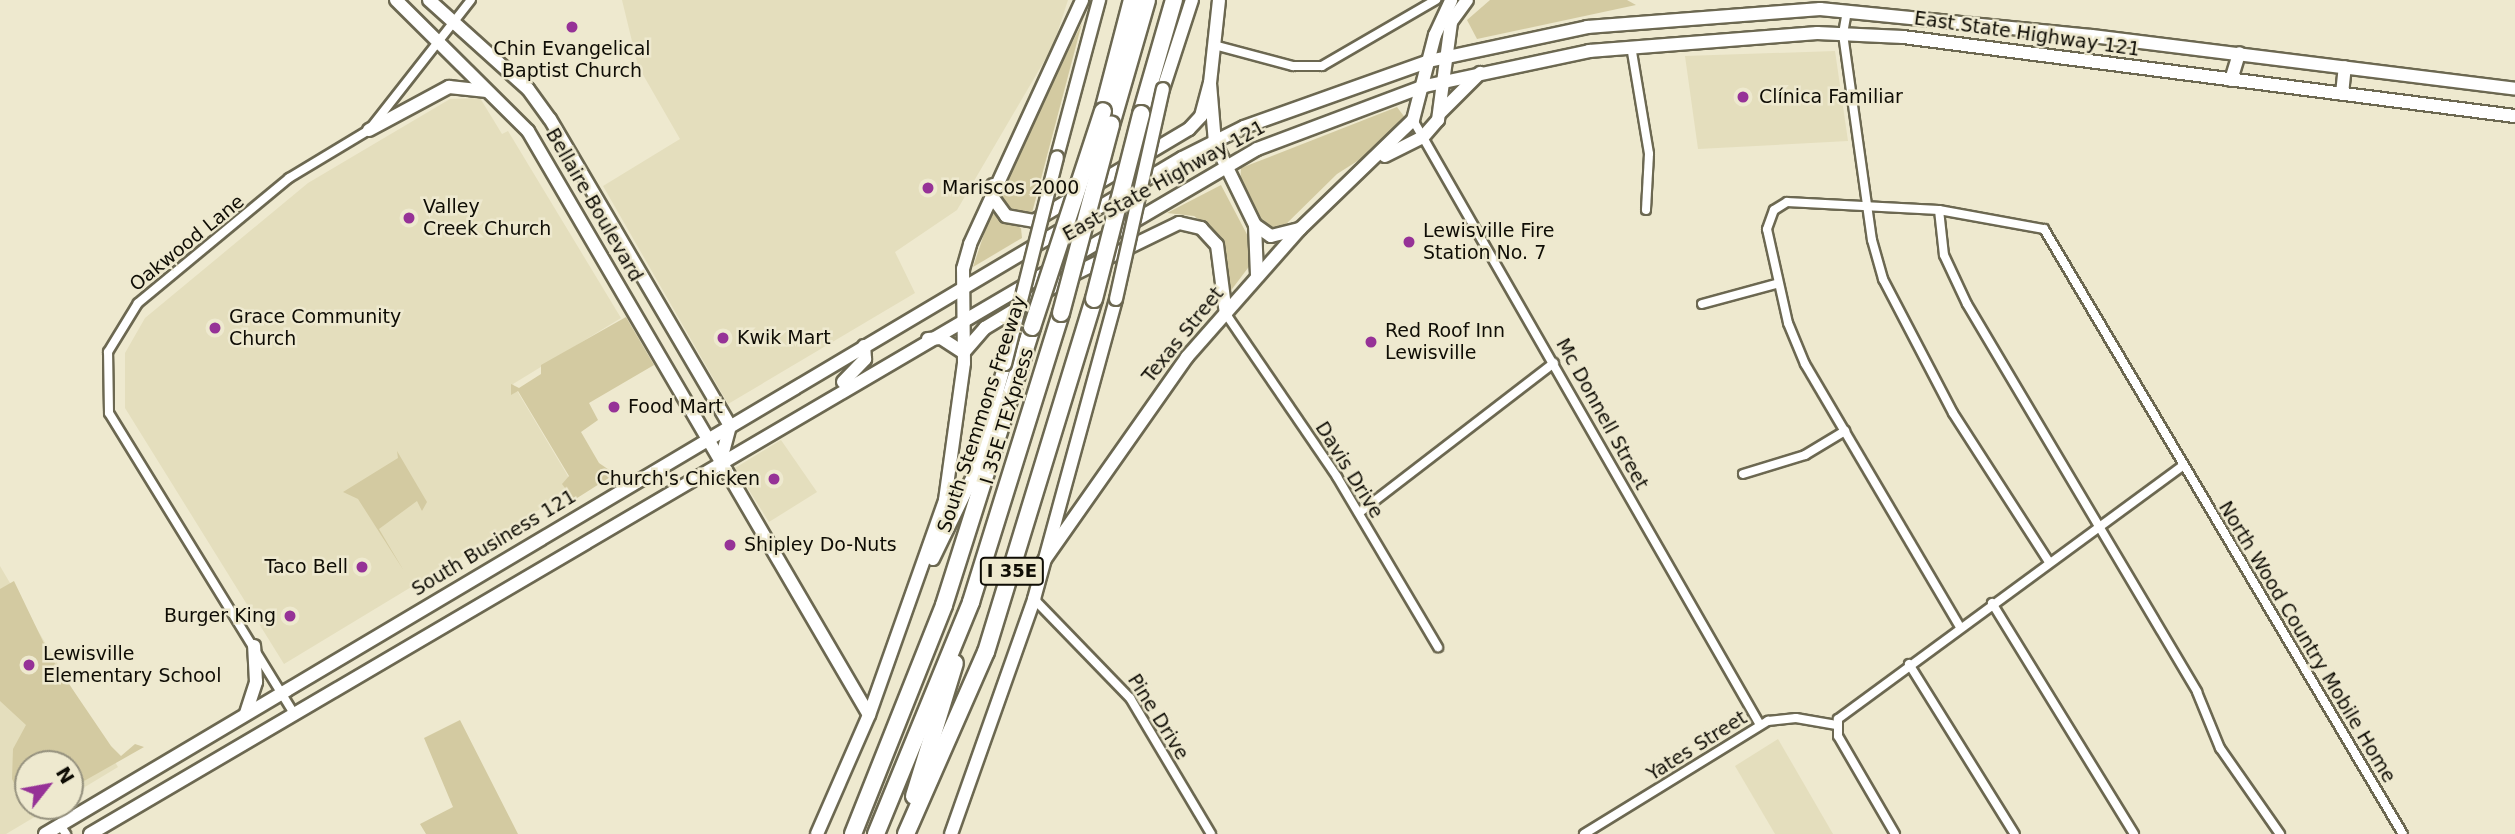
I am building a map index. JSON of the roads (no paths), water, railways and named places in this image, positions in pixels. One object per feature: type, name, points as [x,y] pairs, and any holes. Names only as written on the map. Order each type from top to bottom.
[{"type":"highway","name":"South Stemmons Freeway","points":[[853,834],[944,605],[1032,327],[1107,118],[1132,0]]},
{"type":"highway","name":"I 35E TEXpress","points":[[877,834],[971,602],[1061,313],[1107,118],[1147,0]]},
{"type":"highway","name":"I 35E","points":[[906,834],[986,652],[1094,299],[1141,114],[1174,0]]},
{"type":"highway","points":[[900,834],[939,725],[971,602]]},
{"type":"main road","name":"Bellaire Boulevard","points":[[396,0],[437,45],[492,92],[528,131],[869,715]]},
{"type":"main road","name":"Bellaire Boulevard","points":[[429,0],[452,26],[528,89],[591,187],[730,426]]},
{"type":"main road","name":"South Stemmons Freeway","points":[[817,834],[869,715],[912,603],[950,479],[964,353],[963,288],[970,244],[993,181],[1082,0]]},
{"type":"main road","name":"South Stemmons Freeway","points":[[912,603],[974,474],[1099,0]]},
{"type":"main road","points":[[951,834],[1034,599],[1115,299],[1163,89],[1192,0]]},
{"type":"main road","points":[[993,181],[1001,211],[1014,220],[1034,221],[1189,129],[1201,116],[1210,83],[1219,0]]},
{"type":"main road","name":"Texas Street","points":[[1043,562],[1159,394],[1257,275],[1300,229],[1381,157],[1413,120],[1425,86],[1429,61],[1451,0]]},
{"type":"main road","name":"Texas Street","points":[[1381,157],[1423,137],[1440,113],[1447,81],[1451,22],[1467,0]]},
{"type":"main road","name":"East State Highway 121","points":[[963,288],[1215,143],[1429,61],[1650,19],[1847,11],[2239,53],[2515,89]]},
{"type":"main road","points":[[2039,56],[2041,30]]},
{"type":"main road","name":"East State Highway 121","points":[[962,316],[1269,144],[1425,86],[1480,73],[1631,46],[1740,34],[1843,34],[2515,116]]},
{"type":"main road","points":[[2231,80],[2239,53]]},
{"type":"main road","points":[[2342,94],[2345,67]]},
{"type":"main road","points":[[1440,113],[1480,73]]},
{"type":"main road","points":[[1210,83],[1215,143],[1224,168],[1255,225],[1257,275]]},
{"type":"main road","points":[[369,130],[449,87],[492,92]]},
{"type":"main road","points":[[568,200],[591,187]]},
{"type":"main road","points":[[924,339],[941,338],[964,353],[985,328],[1164,225],[1179,223],[1201,228],[1217,245],[1226,314]]},
{"type":"main road","points":[[1255,225],[1271,236],[1300,229]]},
{"type":"main road","name":"South Business 121","points":[[45,834],[63,830],[246,713],[963,288]]},
{"type":"main road","points":[[90,834],[426,631],[962,316]]},
{"type":"main road","points":[[834,393],[865,359],[864,346]]},
{"type":"main road","points":[[721,459],[730,426]]},
{"type":"main road","points":[[438,598],[450,618]]},
{"type":"main road","points":[[416,612],[426,631]]},
{"type":"main road","points":[[246,713],[256,682],[254,646]]},
{"type":"street","name":"Oakwood Lane","points":[[293,712],[109,413],[108,352],[138,303],[289,178],[369,130],[471,0]]},
{"type":"street","points":[[1214,45],[1293,66],[1322,66],[1436,0]]},
{"type":"street","points":[[1847,11],[1843,34],[1872,240],[1896,315],[2049,562]]},
{"type":"street","points":[[1631,46],[1649,154],[1646,210]]},
{"type":"street","name":"Mc Donnell Street","points":[[1413,120],[1760,725]]},
{"type":"street","name":"North Wood Country Mobile Home","points":[[1960,627],[1805,365],[1776,284],[1767,229],[1774,210],[1794,201],[1939,210],[2044,229],[2403,834]]},
{"type":"street","points":[[1939,210],[1951,273],[2197,692],[2220,748],[2280,834]]},
{"type":"street","points":[[1702,303],[1776,284]]},
{"type":"street","name":"Davis Drive","points":[[1226,314],[1359,513],[1438,647]]},
{"type":"street","points":[[1359,513],[1554,363]]},
{"type":"street","points":[[1743,474],[1805,455],[1845,431]]},
{"type":"street","points":[[1895,834],[1836,725],[1849,707],[2183,466]]},
{"type":"street","name":"Pine Drive","points":[[1034,599],[1117,681],[1212,834]]},
{"type":"street","points":[[1992,603],[2134,834]]},
{"type":"street","points":[[1909,664],[2015,834]]},
{"type":"street","name":"Yates Street","points":[[1584,834],[1760,725],[1796,718],[1836,725]]},
{"type":"place","name":"Chin Evangelical Baptist Church","points":[[572,27]]},
{"type":"place","name":"Clínica Familiar","points":[[1743,97]]},
{"type":"place","name":"Mariscos 2000","points":[[928,188]]},
{"type":"place","name":"Valley Creek Church","points":[[409,218]]},
{"type":"place","name":"Lewisville Fire Station No. 7","points":[[1409,242]]},
{"type":"place","name":"Grace Community Church","points":[[215,328]]},
{"type":"place","name":"Kwik Mart","points":[[723,338]]},
{"type":"place","name":"Red Roof Inn Lewisville","points":[[1371,342]]},
{"type":"place","name":"Food Mart","points":[[614,407]]},
{"type":"place","name":"Church's Chicken","points":[[774,479]]},
{"type":"place","name":"Shipley Do-Nuts","points":[[730,545]]},
{"type":"place","name":"Taco Bell","points":[[362,567]]},
{"type":"place","name":"Burger King","points":[[290,616]]},
{"type":"place","name":"Lewisville Elementary School","points":[[29,665]]}]
